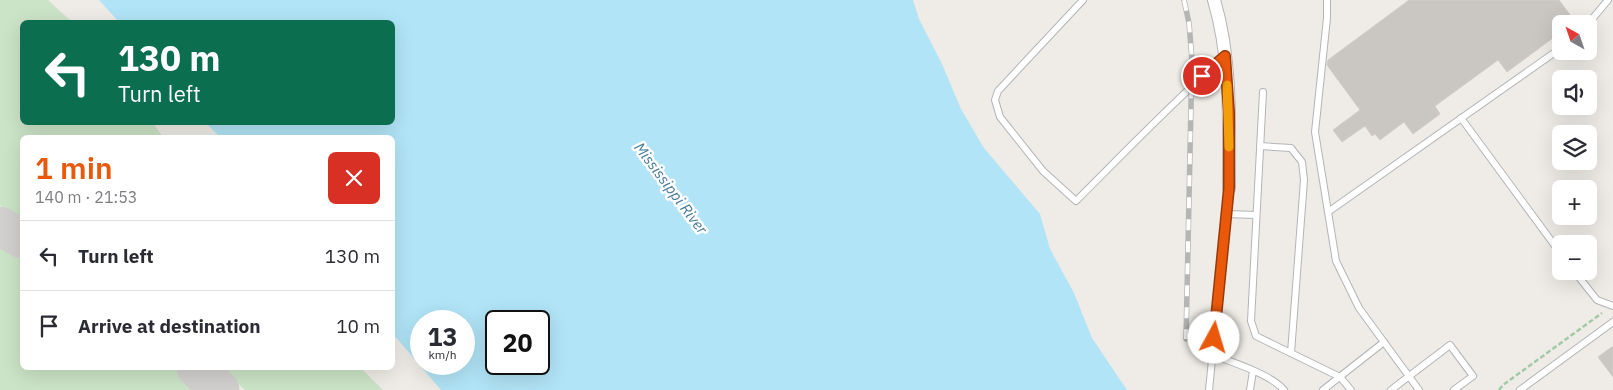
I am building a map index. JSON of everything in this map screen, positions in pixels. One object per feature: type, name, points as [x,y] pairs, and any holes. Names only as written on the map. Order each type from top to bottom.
[{"type":"street","points":[[1214,0],[1225,56],[1229,112],[1229,188]]},
{"type":"lane","points":[[1083,0],[998,92],[996,100],[1000,117],[1025,149],[1043,171],[1076,201],[1192,85],[1225,56]]},
{"type":"lane","points":[[1327,0],[1327,18],[1315,132],[1336,261],[1359,308],[1419,390]]},
{"type":"lane","points":[[1596,15],[1608,0]]},
{"type":"lane","points":[[1328,212],[1552,54]]},
{"type":"lane","points":[[1263,92],[1251,321],[1256,336],[1340,377],[1351,390]]},
{"type":"lane","points":[[1461,118],[1552,242]]},
{"type":"lane","points":[[1260,146],[1292,148],[1302,162],[1304,180],[1291,353]]},
{"type":"lane","points":[[1209,390],[1229,188]]},
{"type":"lane","points":[[1226,214],[1256,215]]},
{"type":"lane","points":[[1581,280],[1597,300],[1611,306]]},
{"type":"lane","points":[[1520,390],[1613,322]]},
{"type":"lane","points":[[1323,390],[1384,342]]},
{"type":"lane","points":[[1391,390],[1450,345],[1473,376],[1454,390]]},
{"type":"lane","points":[[1213,355],[1279,383],[1284,390]]},
{"type":"lane","points":[[1250,390],[1253,371]]},
{"type":"path","points":[[1499,390],[1503,385],[1611,306]]},
{"type":"green space","points":[[0,0],[48,0],[70,20],[20,20],[20,125],[154,125],[162,135],[20,135],[20,217],[0,205]]},
{"type":"green space","points":[[0,245],[20,257],[20,370],[176,370],[197,390],[0,390]]},
{"type":"green space","points":[[223,370],[363,370],[383,390],[245,390]]},
{"type":"water","name":"Mississippi River","points":[[99,0],[913,0],[919,19],[942,64],[961,109],[984,148],[1040,214],[1050,249],[1074,293],[1092,338],[1127,390],[441,390],[428,375],[475,375],[475,310],[410,310],[410,354],[395,336],[395,135],[218,135],[208,125],[395,125],[395,20],[117,20]]},
{"type":"building","points":[[1409,0],[1559,0],[1570,15],[1552,15],[1552,39],[1507,72],[1498,60],[1435,106],[1440,114],[1413,134],[1404,122],[1380,140],[1375,134],[1372,136],[1365,126],[1342,142],[1333,130],[1360,110],[1327,65],[1328,60]]},
{"type":"building","points":[[1613,346],[1613,377],[1598,357]]},
{"type":"taxiway","points":[[0,226],[20,238]]},
{"type":"taxiway","points":[[198,370],[220,390]]},
{"type":"railway","points":[[1184,0],[1189,23],[1192,60],[1186,339]]},
{"type":"slow traffic","points":[[1227,85],[1229,147]]},
{"type":"route","points":[[1202,76],[1225,56],[1229,112],[1229,188],[1214,338]]}]
